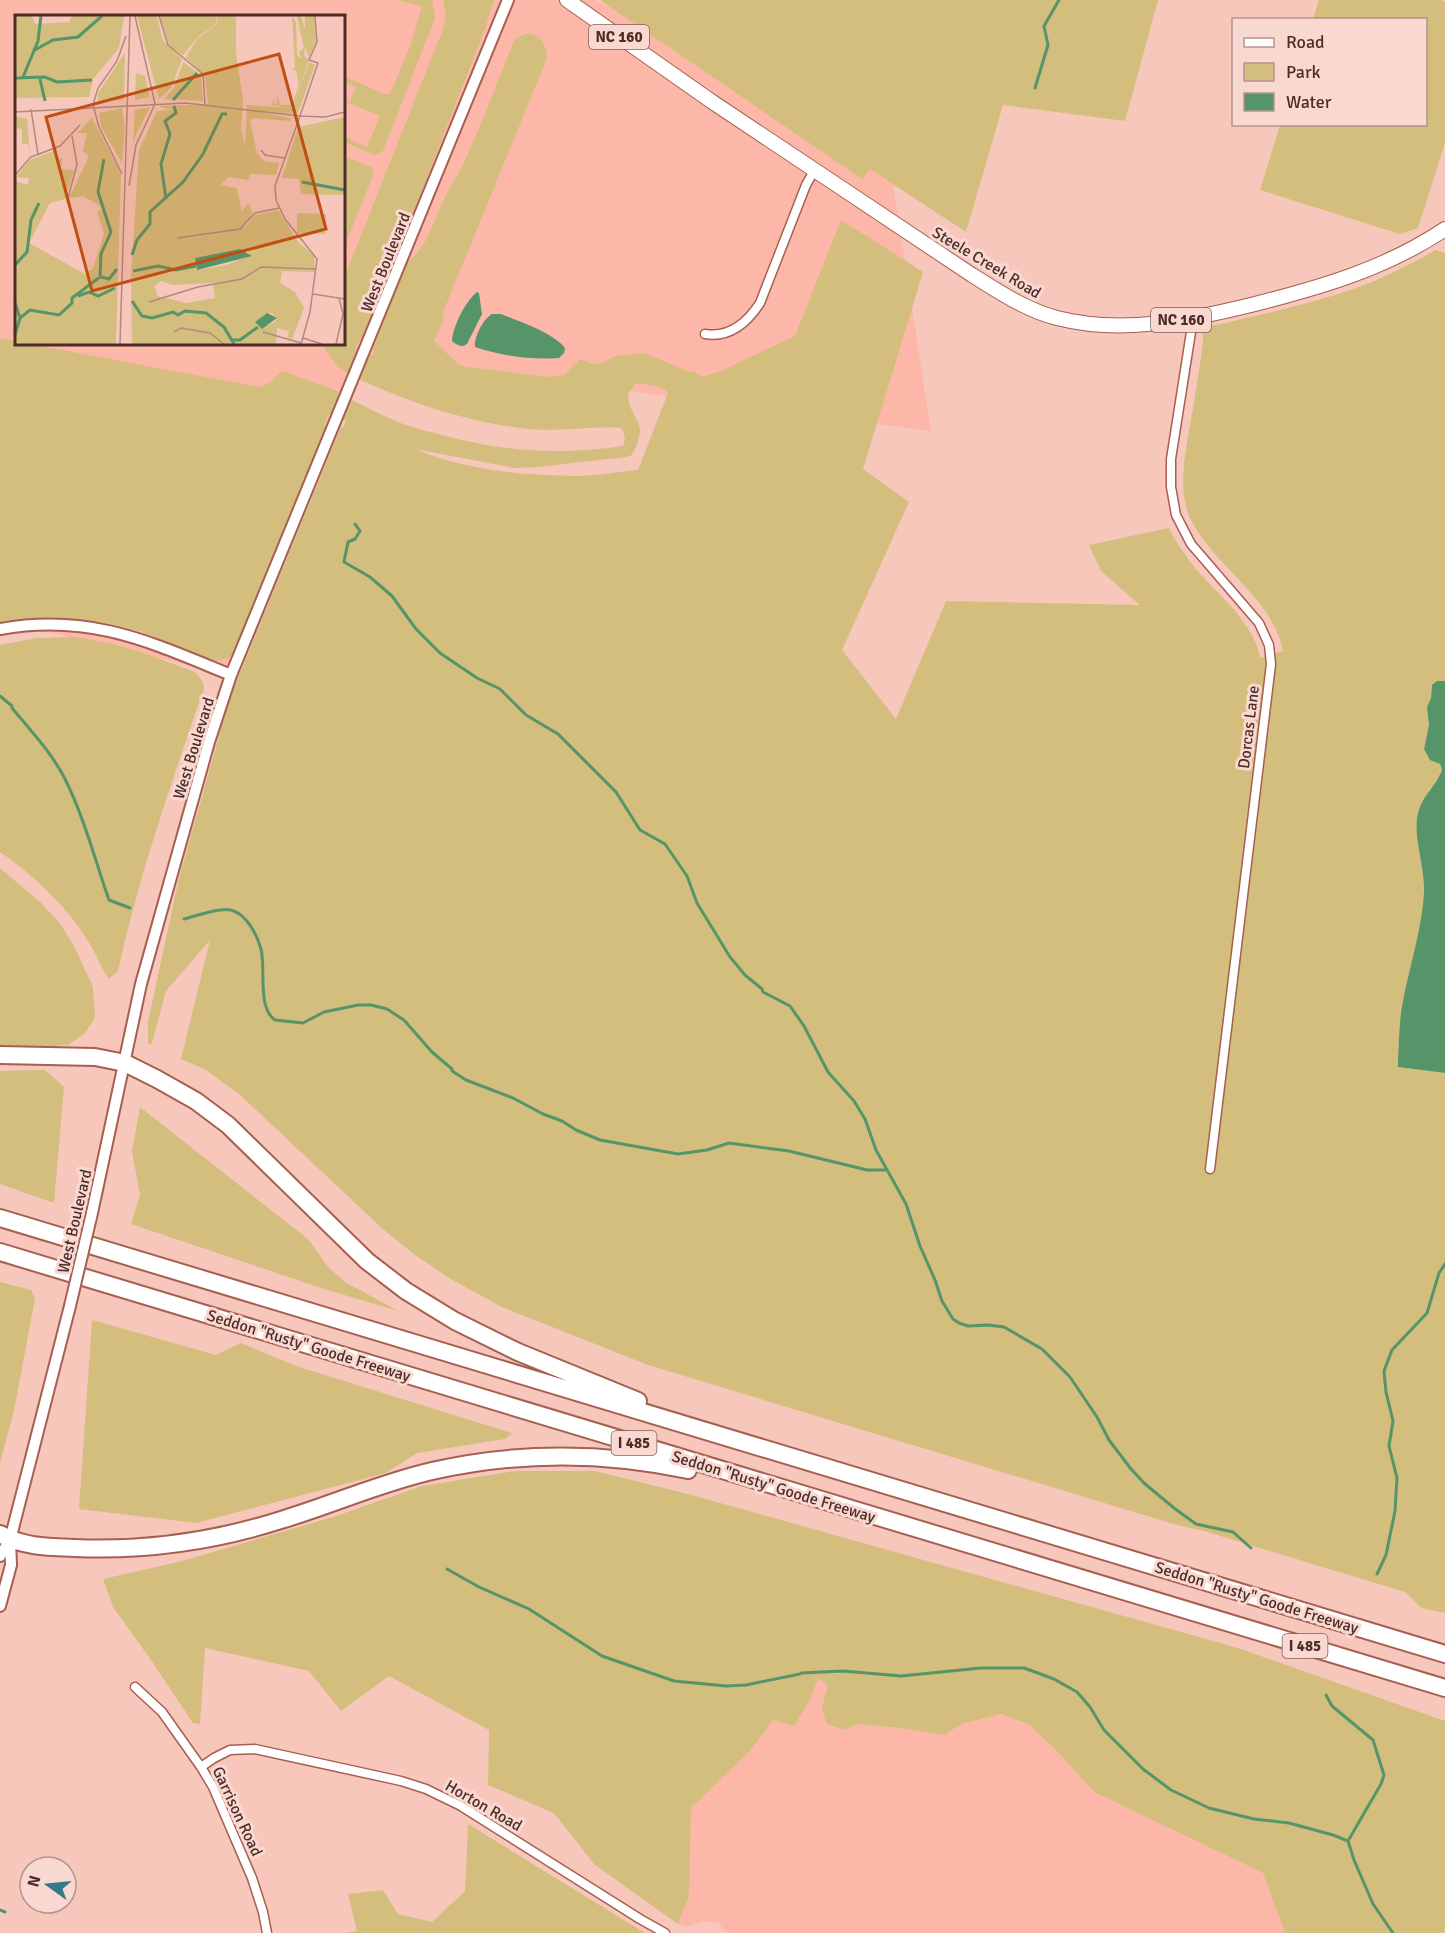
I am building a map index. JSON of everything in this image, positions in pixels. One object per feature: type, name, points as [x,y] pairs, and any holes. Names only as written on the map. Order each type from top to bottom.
[{"type":"highway","points":[[0,1055],[95,1057],[125,1063],[196,1101],[228,1125],[367,1262],[406,1291],[455,1322],[518,1352],[590,1380],[708,1432]]},
{"type":"highway","name":"Seddon \"Rusty\" Goode Freeway","points":[[0,1218],[1445,1654]]},
{"type":"highway","name":"Seddon \"Rusty\" Goode Freeway","points":[[0,1252],[1445,1688]]},
{"type":"highway","points":[[5,1537],[42,1546],[90,1549],[190,1542],[280,1521],[385,1484],[431,1471],[503,1459],[538,1457],[611,1458],[653,1462],[821,1500]]},
{"type":"main road","name":"Steele Creek Road","points":[[568,0],[814,171],[972,275],[1013,300],[1057,318],[1107,325],[1138,325],[1188,319],[1289,295],[1352,276],[1407,252],[1445,229]]},
{"type":"street","name":"West Boulevard","points":[[0,1556],[70,1306],[141,984],[209,742],[231,675],[508,0]]},
{"type":"street","points":[[705,334],[715,336],[726,333],[739,327],[752,316],[760,303],[806,185],[814,171]]},
{"type":"street","name":"Dorcas Lane","points":[[1188,319],[1191,332],[1171,459],[1171,487],[1176,515],[1191,544],[1259,623],[1269,645],[1271,664],[1210,1169]]},
{"type":"street","points":[[0,629],[48,624],[106,630],[153,643],[231,675]]},
{"type":"street","name":"West Boulevard","points":[[0,1606],[11,1565],[5,1537]]},
{"type":"street","name":"Garrison Road","points":[[135,1687],[162,1712],[201,1767],[222,1807],[252,1878],[267,1933]]},
{"type":"street","name":"Horton Road","points":[[201,1767],[230,1750],[255,1749],[393,1779],[426,1789],[461,1806],[639,1919],[665,1933]]},
{"type":"shaded area","points":[[0,0],[595,0],[884,126],[931,431],[365,356],[231,675],[21,626],[0,630]]},
{"type":"shaded area","points":[[818,1678],[828,1685],[822,1707],[844,1730],[858,1724],[945,1735],[961,1724],[1001,1714],[1028,1724],[1056,1750],[1094,1792],[1263,1873],[1285,1933],[728,1933],[718,1923],[702,1921],[687,1927],[678,1924],[689,1896],[691,1808],[750,1751],[773,1720],[811,1698]]},
{"type":"green space","points":[[397,0],[432,0],[435,18],[383,151],[375,155],[345,142],[345,137],[367,147],[380,116],[345,101],[350,102],[356,87],[345,82],[345,76],[384,94],[390,94],[411,44],[422,6]]},
{"type":"green space","points":[[443,0],[494,0],[485,29],[374,313],[362,340],[355,348],[373,355],[373,349],[407,262],[425,241],[459,173],[514,41],[526,34],[536,36],[540,40],[544,45],[547,58],[444,310],[442,323],[434,341],[458,364],[466,367],[549,377],[564,375],[580,359],[592,364],[602,363],[615,356],[644,353],[695,372],[702,377],[721,371],[795,336],[841,220],[923,272],[863,469],[909,502],[842,650],[896,719],[946,601],[1140,605],[1101,571],[1089,545],[1169,528],[1192,564],[1242,620],[1257,645],[1260,658],[1283,651],[1277,632],[1267,614],[1200,536],[1186,506],[1183,480],[1185,453],[1202,351],[1203,328],[1337,294],[1387,275],[1436,250],[1445,253],[1445,681],[1437,681],[1432,685],[1431,698],[1427,707],[1429,725],[1424,749],[1440,764],[1442,770],[1421,804],[1417,818],[1416,827],[1423,873],[1423,906],[1402,1008],[1398,1067],[1445,1073],[1445,1613],[1421,1608],[1405,1592],[648,1365],[502,1307],[449,1278],[415,1255],[384,1230],[239,1094],[206,1070],[181,1059],[210,940],[166,991],[151,1045],[148,1044],[148,1022],[179,878],[224,712],[341,427],[343,428],[346,421],[330,414],[327,416],[325,425],[327,426],[319,448],[237,650],[228,658],[215,661],[142,632],[111,624],[48,617],[0,622],[0,338],[15,341],[15,345],[35,345],[259,387],[269,383],[282,371],[337,391],[338,394],[408,426],[491,446],[555,451],[623,446],[625,437],[621,428],[552,430],[510,427],[434,408],[362,381],[335,363],[323,345],[345,345],[345,275],[443,29],[446,15]],"holes":[[[636,383],[657,386],[668,393],[638,470],[574,476],[513,473],[473,467],[415,449],[515,468],[626,457],[632,455],[640,434],[640,427],[632,411],[628,394]]]},
{"type":"green space","points":[[600,0],[1158,0],[1125,121],[1003,105],[966,232],[870,169],[862,179]]},
{"type":"green space","points":[[1319,0],[1440,0],[1445,2],[1445,143],[1418,228],[1400,234],[1260,190],[1280,126],[1427,126],[1427,18],[1313,18]]},
{"type":"green space","points":[[345,156],[371,167],[374,173],[345,246]]},
{"type":"green space","points":[[75,637],[144,653],[195,672],[203,682],[204,688],[146,864],[118,971],[109,979],[82,932],[62,906],[39,883],[0,852],[0,645],[37,638]]},
{"type":"green space","points":[[0,868],[40,902],[59,922],[73,944],[93,987],[95,1018],[84,1034],[68,1045],[0,1047]]},
{"type":"green space","points":[[45,1070],[64,1087],[54,1203],[0,1184],[0,1071]]},
{"type":"green space","points":[[140,1107],[309,1240],[328,1267],[345,1282],[398,1311],[321,1288],[131,1224],[140,1195],[132,1151]]},
{"type":"green space","points":[[0,1282],[31,1290],[35,1298],[14,1411],[0,1463]]},
{"type":"green space","points":[[92,1320],[216,1355],[241,1343],[296,1366],[512,1433],[505,1439],[417,1453],[386,1473],[196,1523],[79,1509]]},
{"type":"green space","points":[[515,1471],[595,1471],[688,1494],[1238,1648],[1445,1721],[1445,1933],[1285,1933],[1263,1873],[1094,1792],[1056,1750],[1028,1724],[1001,1714],[961,1724],[945,1735],[858,1724],[844,1730],[826,1723],[822,1707],[828,1685],[818,1678],[811,1698],[794,1726],[773,1720],[750,1751],[691,1808],[689,1896],[678,1924],[594,1864],[554,1813],[488,1785],[489,1730],[389,1676],[341,1711],[309,1671],[205,1648],[200,1724],[193,1723],[113,1607],[103,1579],[182,1561],[333,1517],[422,1486]]},
{"type":"green space","points":[[468,1824],[645,1933],[345,1933],[357,1931],[348,1894],[383,1890],[398,1914],[432,1922],[465,1891]]},
{"type":"water","points":[[477,292],[482,314],[467,344],[460,346],[452,341],[455,328],[464,308]]},
{"type":"water","points":[[492,314],[501,314],[544,332],[565,348],[564,353],[559,358],[527,358],[475,347],[480,329]]},
{"type":"water","points":[[1437,681],[1445,681],[1445,1073],[1398,1067],[1402,1008],[1423,906],[1423,873],[1416,827],[1417,818],[1421,804],[1442,770],[1440,764],[1430,760],[1424,749],[1429,725],[1427,707],[1431,698],[1432,685]]},
{"type":"waterway","points":[[1035,88],[1048,45],[1044,26],[1059,0]]},
{"type":"waterway","points":[[355,524],[360,531],[355,539],[348,542],[344,562],[370,577],[392,596],[416,629],[440,653],[477,678],[500,689],[526,715],[558,734],[616,792],[640,830],[665,844],[687,876],[697,903],[730,957],[745,975],[763,992],[790,1006],[804,1026],[828,1072],[854,1101],[865,1119],[876,1150],[906,1204],[942,1301],[953,1319],[968,1326],[1004,1327],[1042,1349],[1070,1377],[1097,1417],[1109,1440],[1144,1483],[1196,1524],[1233,1532],[1251,1548]]},
{"type":"waterway","points":[[0,696],[12,706],[41,742],[65,779],[84,823],[109,900],[130,908]]},
{"type":"waterway","points":[[184,919],[212,911],[228,910],[235,911],[246,920],[255,933],[261,949],[264,998],[269,1014],[275,1020],[303,1023],[324,1012],[358,1005],[387,1009],[404,1020],[432,1052],[452,1071],[466,1080],[513,1098],[600,1140],[678,1154],[707,1150],[729,1143],[789,1151],[867,1170],[886,1170]]},
{"type":"waterway","points":[[1377,1574],[1386,1555],[1395,1511],[1397,1478],[1389,1446],[1393,1421],[1384,1371],[1392,1350],[1427,1313],[1439,1273],[1445,1264]]},
{"type":"waterway","points":[[447,1569],[479,1587],[529,1609],[602,1656],[674,1681],[726,1686],[746,1685],[801,1673],[843,1671],[901,1676],[981,1668],[1024,1668],[1054,1679],[1077,1692],[1090,1707],[1104,1730],[1143,1769],[1171,1790],[1209,1808],[1254,1819],[1289,1823],[1348,1841]]},
{"type":"waterway","points":[[1326,1695],[1332,1706],[1373,1740],[1384,1775],[1348,1841],[1373,1904],[1393,1933]]},
{"type":"waterway","points":[[0,1910],[5,1912]]}]
